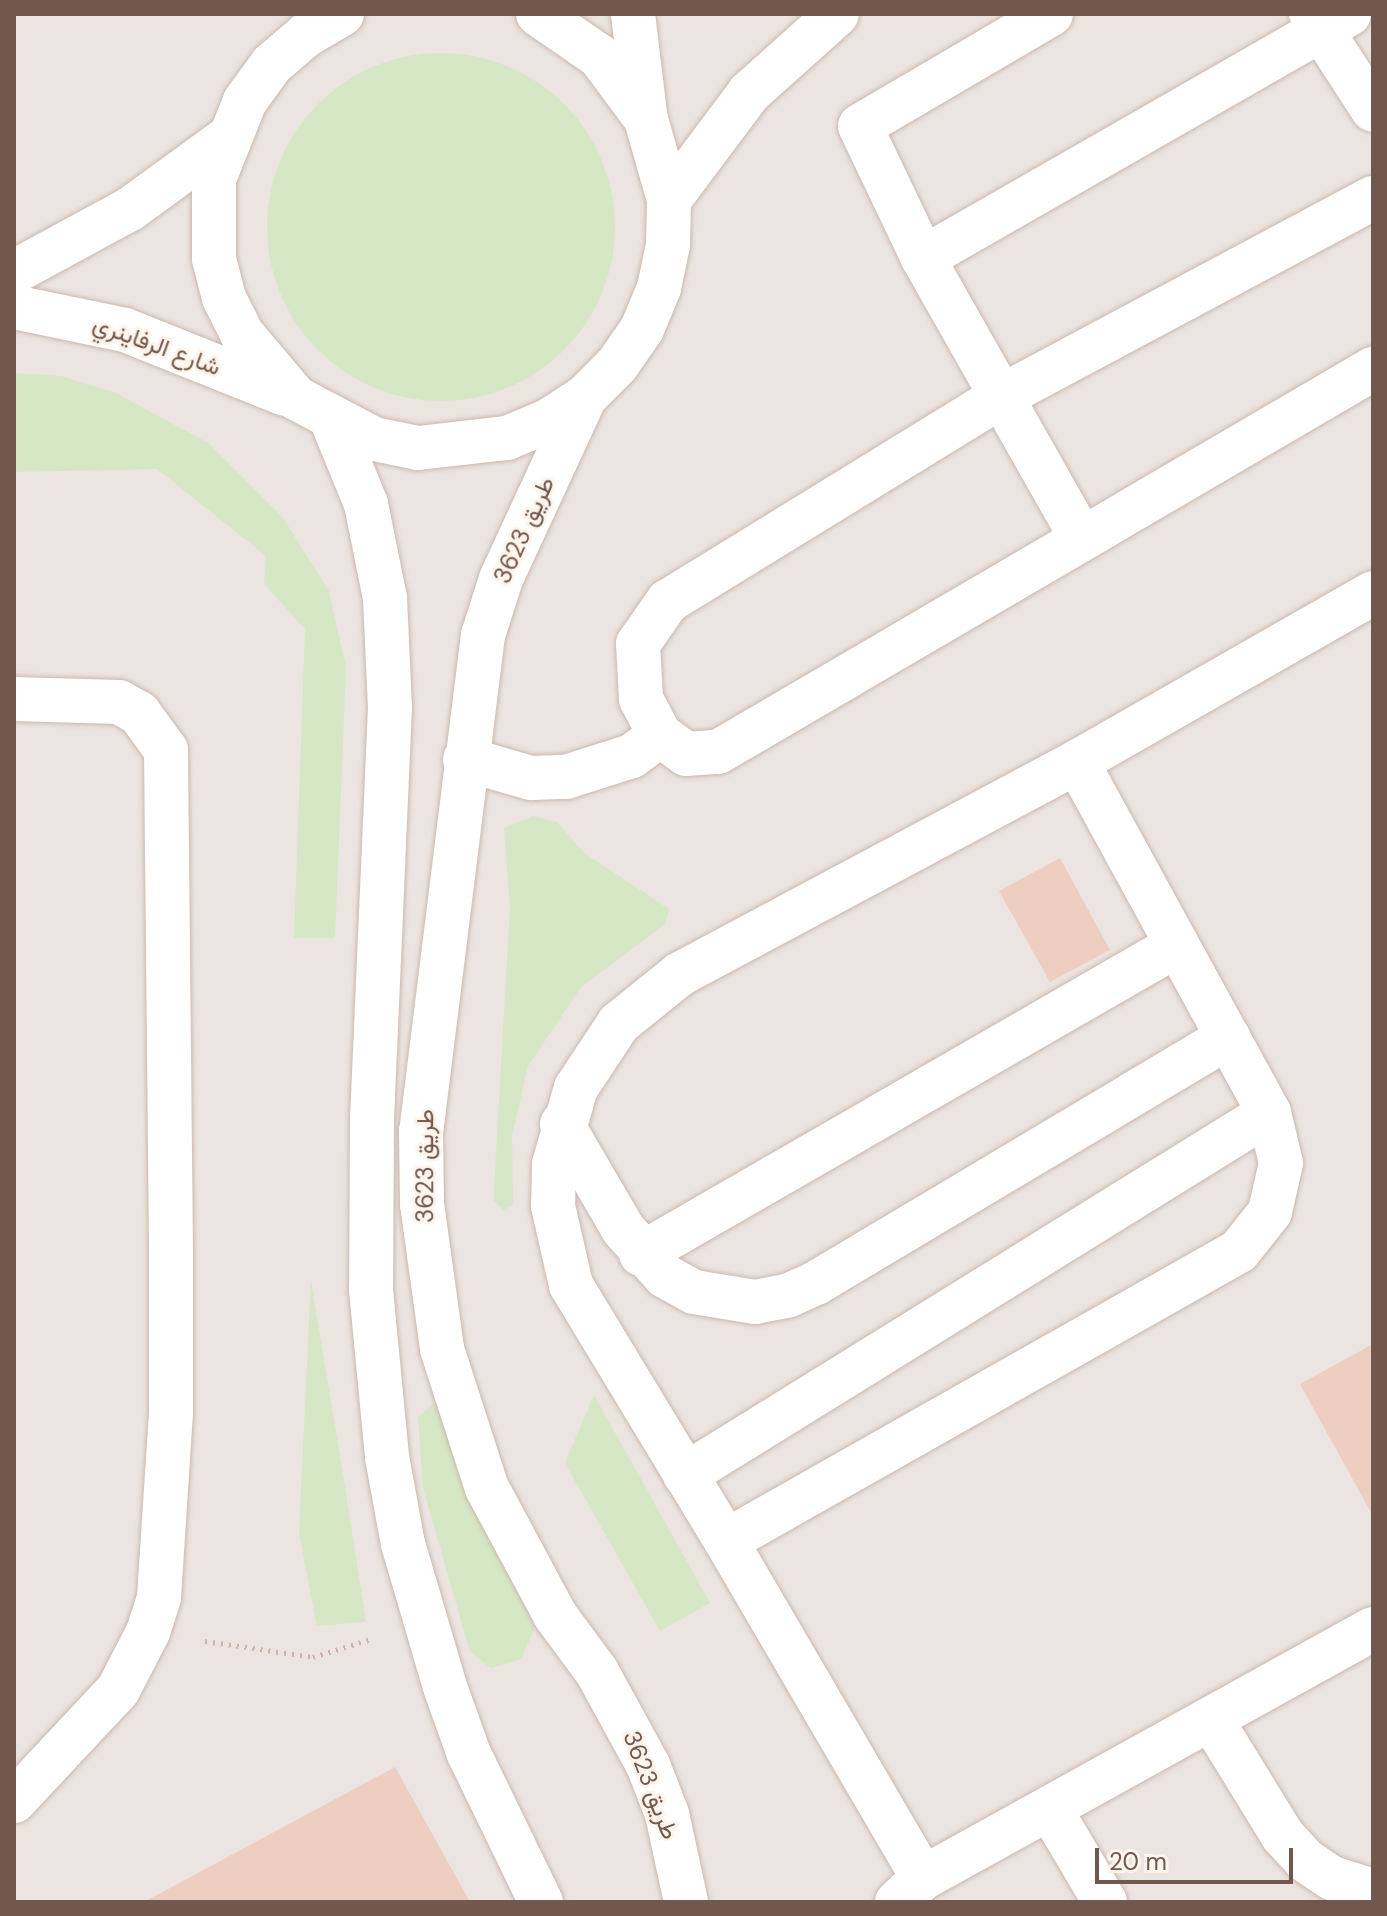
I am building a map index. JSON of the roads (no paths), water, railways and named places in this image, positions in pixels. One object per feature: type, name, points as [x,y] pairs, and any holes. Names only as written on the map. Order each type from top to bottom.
[{"type":"street","points":[[538,14],[599,56],[646,119]]},
{"type":"street","points":[[318,21],[272,64],[225,140],[210,220],[224,298],[265,367],[296,398],[332,421],[374,439],[418,448],[463,447],[548,421],[585,397],[617,365],[642,329],[662,274],[669,200],[646,119],[633,14]]},
{"type":"street","points":[[669,200],[749,93],[837,14]]},
{"type":"street","points":[[1051,14],[860,126],[923,258],[1082,539]]},
{"type":"street","points":[[923,258],[1327,19],[1373,110]]},
{"type":"street","points":[[14,272],[130,209],[225,140]]},
{"type":"street","points":[[1373,198],[1000,397],[668,601],[638,644],[641,699],[660,735],[686,754],[718,752],[1373,369]]},
{"type":"street","name":"شارع الرفاينري","points":[[14,307],[125,330],[296,398]]},
{"type":"street","name":"طريق 3623","points":[[585,397],[501,579],[483,635],[465,759],[421,1131],[428,1276],[442,1349],[487,1488],[555,1615],[618,1706],[648,1765],[667,1814],[686,1902]]},
{"type":"street","points":[[332,421],[366,504],[385,598],[390,707],[372,1118],[371,1290],[387,1457],[403,1544],[469,1754],[541,1902]]},
{"type":"street","points":[[1373,593],[1077,762],[680,974],[648,997],[595,1054],[562,1124],[553,1206],[571,1285],[726,1541],[910,1890],[1373,1629]]},
{"type":"street","points":[[14,699],[119,702],[139,713],[166,750],[171,1412],[165,1563],[148,1632],[118,1690],[14,1801]]},
{"type":"street","points":[[465,759],[531,778],[566,777],[632,756],[660,735]]},
{"type":"street","points":[[726,1541],[1239,1251],[1258,1233],[1278,1188],[1280,1150],[1269,1113],[1077,762]]},
{"type":"street","points":[[641,1254],[1177,945]]},
{"type":"street","points":[[562,1124],[641,1254],[665,1276],[694,1292],[755,1302],[787,1296],[1228,1037]]},
{"type":"street","points":[[685,1475],[1269,1113]]},
{"type":"street","points":[[1211,1719],[1283,1836],[1305,1860],[1332,1878],[1373,1891]]},
{"type":"street","points":[[1050,1809],[1105,1902]]}]
